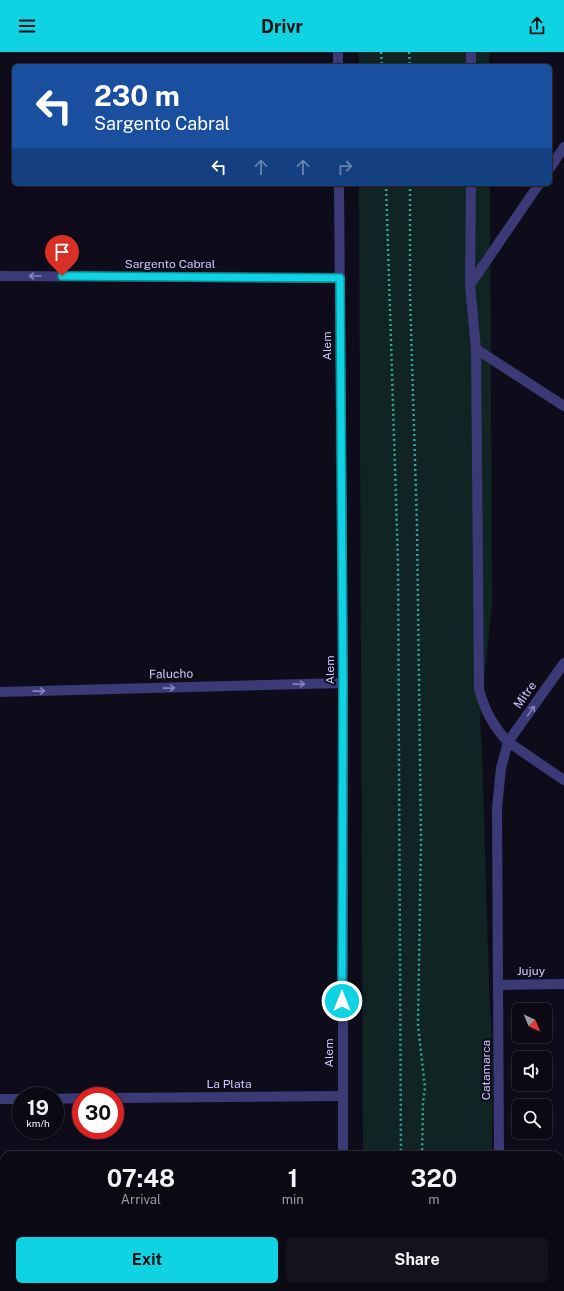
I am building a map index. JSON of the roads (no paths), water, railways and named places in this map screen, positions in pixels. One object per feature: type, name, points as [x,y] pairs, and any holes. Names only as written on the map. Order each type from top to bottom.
[{"type":"street","points":[[338,52],[338,64]]},
{"type":"street","points":[[471,52],[471,64]]},
{"type":"street","points":[[552,165],[564,147]]},
{"type":"street","name":"Alem","points":[[339,186],[343,683],[343,1151]]},
{"type":"street","points":[[470,186],[470,285],[476,349],[479,689],[482,702],[497,731],[508,742],[564,780]]},
{"type":"street","points":[[470,285],[538,186]]},
{"type":"street","name":"Sargento Cabral","points":[[0,276],[340,278]]},
{"type":"street","points":[[476,349],[564,406]]},
{"type":"street","name":"Mitre","points":[[508,742],[564,663]]},
{"type":"street","name":"Falucho","points":[[0,692],[343,683]]},
{"type":"street","name":"Catamarca","points":[[499,1151],[499,985],[496,808],[501,768],[508,742]]},
{"type":"street","name":"Jujuy","points":[[499,985],[564,984]]},
{"type":"street","name":"La Plata","points":[[124,1098],[342,1096]]},
{"type":"street","points":[[0,1099],[12,1099]]}]
